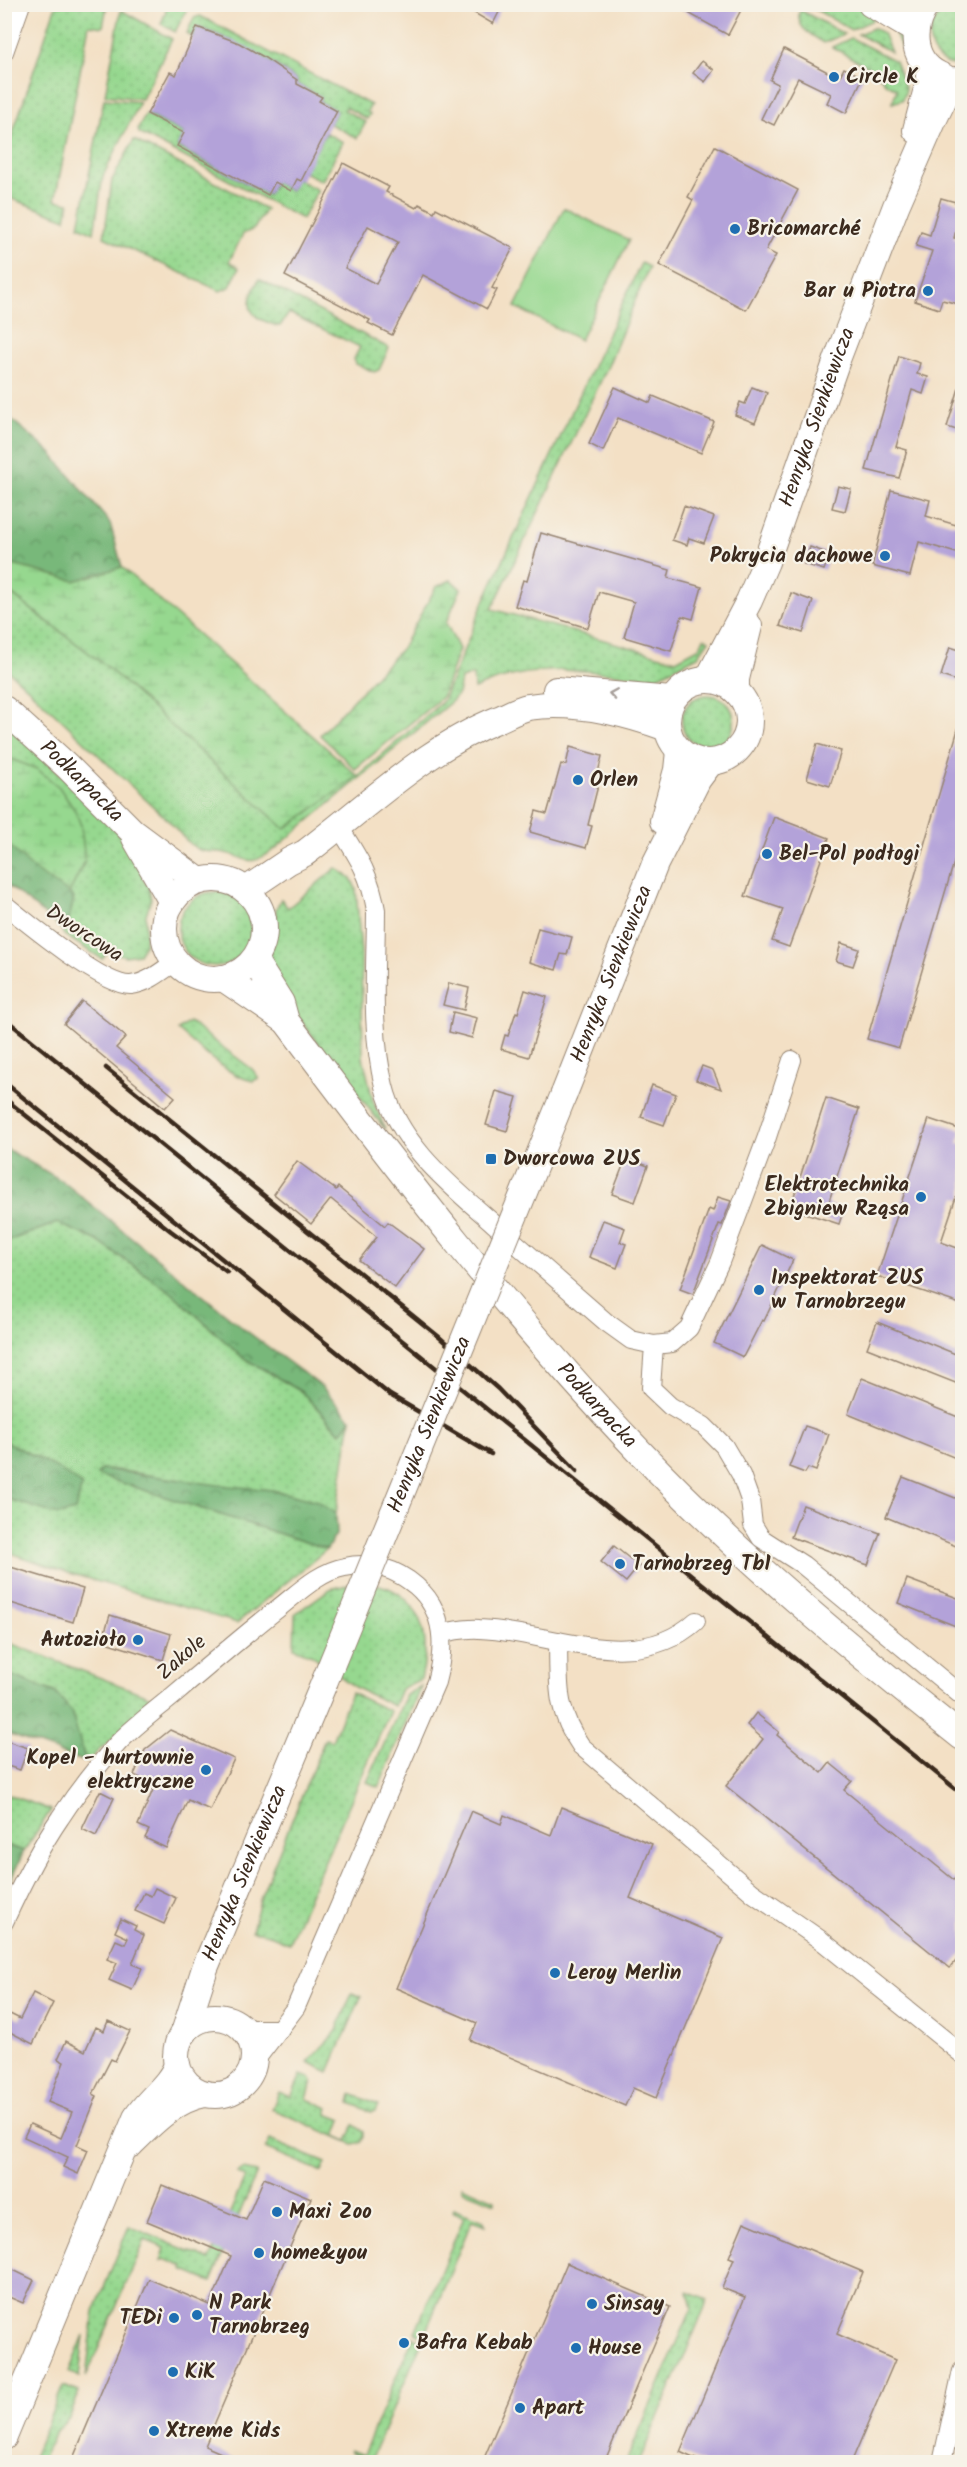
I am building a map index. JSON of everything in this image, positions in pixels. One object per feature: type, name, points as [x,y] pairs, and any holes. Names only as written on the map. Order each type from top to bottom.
[{"type":"main road","points":[[871,4],[915,30]]},
{"type":"main road","points":[[927,4],[919,16],[915,30],[915,45],[920,58],[929,69],[942,77],[959,80]]},
{"type":"main road","name":"Henryka Sienkiewicza","points":[[896,206],[929,81],[929,69]]},
{"type":"main road","name":"Henryka Sienkiewicza","points":[[708,679],[749,602],[766,562],[838,357],[896,206],[950,86],[959,80]]},
{"type":"main road","name":"Henryka Sienkiewicza","points":[[736,690],[741,655],[766,562]]},
{"type":"main road","points":[[708,679],[728,684],[736,690],[749,714],[744,741],[735,752],[710,763],[698,762],[678,751],[667,728],[667,714],[671,700],[687,685],[708,679]]},
{"type":"main road","points":[[392,783],[423,750],[477,708],[518,693],[560,689],[671,700]]},
{"type":"main road","points":[[253,897],[295,871],[305,853],[392,783],[474,728],[527,707],[563,705],[638,719],[667,728]]},
{"type":"main road","name":"Podkarpacka","points":[[4,709],[67,766],[133,832],[199,881]]},
{"type":"main road","name":"Henryka Sienkiewicza","points":[[654,864],[677,770],[678,751]]},
{"type":"main road","name":"Henryka Sienkiewicza","points":[[184,2033],[211,1952],[324,1683],[564,1094],[654,864],[698,779],[710,763]]},
{"type":"main road","name":"Podkarpacka","points":[[133,832],[172,902]]},
{"type":"main road","points":[[199,881],[225,881],[236,883],[253,897],[264,918],[263,943],[254,960],[236,974],[223,978],[196,976],[175,962],[169,954],[164,937],[166,912],[182,891],[199,881]]},
{"type":"main road","name":"Podkarpacka","points":[[254,960],[281,1003],[286,1021]]},
{"type":"main road","name":"Podkarpacka","points":[[223,978],[286,1021],[381,1148],[534,1334],[639,1451],[730,1540],[871,1665],[963,1737]]},
{"type":"main road","name":"Henryka Sienkiewicza","points":[[200,1983],[211,2005],[232,2024]]},
{"type":"main road","points":[[125,2150],[149,2126],[184,2100],[205,2094],[222,2095],[237,2089],[248,2077],[254,2062],[252,2044],[232,2024],[204,2019],[184,2033],[177,2048],[177,2065],[180,2073],[190,2086],[205,2094]]},
{"type":"main road","points":[[4,2437],[125,2150],[136,2118],[147,2102],[168,2081],[177,2065]]},
{"type":"street","points":[[4,52],[21,4]]},
{"type":"street","points":[[339,827],[362,862],[372,886],[376,910],[378,1057],[384,1089],[396,1119],[438,1174],[462,1197],[606,1322],[631,1340],[654,1345],[672,1343],[688,1328],[720,1262],[767,1137],[792,1060]]},
{"type":"street","name":"Dworcowa","points":[[4,904],[37,931],[109,980],[129,985],[148,980],[175,962]]},
{"type":"street","points":[[654,1345],[651,1388],[670,1406],[704,1426],[724,1446],[741,1475],[750,1500],[753,1525],[761,1538],[773,1548],[803,1565],[963,1696]]},
{"type":"street","name":"Zakole","points":[[4,1922],[37,1856],[60,1818],[119,1743],[225,1651],[308,1584],[343,1567],[363,1564],[384,1567],[403,1576],[425,1593],[436,1611],[442,1633]]},
{"type":"street","points":[[254,2062],[296,2007],[430,1699],[442,1657],[442,1633],[477,1628],[598,1647],[648,1647],[677,1636],[696,1621]]},
{"type":"street","points":[[558,1641],[560,1704],[569,1728],[581,1746],[753,1893],[822,1941],[963,2054]]},
{"type":"street","points":[[232,2024],[280,2029]]},
{"type":"street","points":[[942,2463],[963,2371]]},
{"type":"green space","points":[[806,4],[857,5],[875,14],[871,21],[851,30]]},
{"type":"green space","points":[[56,5],[107,5],[103,27],[89,25],[55,200],[69,203],[66,219],[4,196],[5,156]]},
{"type":"green space","points":[[165,5],[189,5],[175,32],[161,24],[166,11]]},
{"type":"green space","points":[[956,6],[962,7],[962,65],[949,64],[940,59],[933,51],[930,42],[935,21],[943,12]]},
{"type":"green space","points":[[121,10],[172,39],[142,99],[105,95]]},
{"type":"green space","points":[[800,10],[844,34],[824,43],[802,26]]},
{"type":"green space","points":[[200,16],[371,105],[367,112],[370,114],[367,119],[346,107],[344,110],[366,122],[357,138],[330,124],[337,111],[319,101],[321,97],[297,84],[297,80],[261,56],[224,37],[197,27],[192,37],[187,33],[194,18]]},
{"type":"green space","points":[[891,23],[910,54],[916,72],[918,89]]},
{"type":"green space","points":[[873,28],[883,33],[891,52],[858,34]]},
{"type":"green space","points":[[851,38],[895,61],[906,90],[902,100],[892,103],[897,89],[885,83],[876,71],[832,47]]},
{"type":"green space","points":[[104,99],[140,102],[103,176],[94,233],[79,226]]},
{"type":"green space","points":[[146,114],[184,133],[177,147],[268,195],[275,182],[291,191],[297,179],[318,190],[302,219],[139,133],[138,129]]},
{"type":"green space","points":[[326,133],[343,142],[322,181],[300,170],[316,151]]},
{"type":"green space","points":[[134,140],[266,209],[254,229],[243,234],[229,262],[239,268],[230,287],[220,291],[104,237],[112,180]]},
{"type":"green space","points":[[564,208],[629,240],[580,340],[515,307]]},
{"type":"green space","points":[[641,263],[649,267],[608,366],[492,609],[676,660],[700,647],[704,638],[709,640],[698,656],[656,677],[648,678],[560,670],[517,675],[495,680],[474,689],[473,675],[461,679],[458,694],[452,701],[275,849],[252,860],[221,852],[203,851],[193,846],[5,668],[4,589],[106,666],[285,829],[358,776],[443,701],[484,601]]},
{"type":"green space","points":[[259,279],[389,348],[379,370],[374,372],[356,364],[354,359],[360,347],[289,313],[280,326],[256,316],[250,307],[250,301]]},
{"type":"green space","points":[[4,413],[51,453],[110,523],[122,567],[75,581],[5,563]]},
{"type":"green space","points":[[5,563],[75,581],[122,567],[358,776],[285,829],[106,666],[5,589]]},
{"type":"green space","points":[[451,580],[461,589],[446,623],[459,649],[442,697],[355,769],[320,735],[402,648],[436,587]]},
{"type":"green space","points":[[708,695],[722,699],[730,707],[734,721],[730,735],[722,743],[708,747],[694,743],[686,735],[682,721],[686,707],[694,699]]},
{"type":"green space","points":[[4,720],[101,813],[151,870],[142,878],[149,887],[151,899],[146,915],[145,944],[139,954],[125,956],[108,951],[102,959],[64,935],[60,927],[69,919],[73,898],[69,893],[85,861],[37,769],[11,761],[5,755]]},
{"type":"green space","points":[[5,757],[37,769],[59,787],[76,812],[81,826],[85,861],[69,893],[36,871],[5,842]]},
{"type":"green space","points":[[4,831],[41,861],[74,898],[69,919],[60,927],[5,883]]},
{"type":"green space","points":[[336,868],[351,878],[356,889],[361,953],[363,1057],[373,1101],[385,1129],[300,1020],[268,963],[274,935],[276,909],[281,899],[288,908]]},
{"type":"green space","points":[[215,892],[229,895],[241,903],[249,915],[252,929],[249,943],[241,955],[229,963],[215,966],[201,963],[189,955],[181,943],[178,929],[181,915],[189,903],[201,895]]},
{"type":"green space","points":[[189,1022],[252,1069],[259,1078],[253,1081],[243,1078],[203,1052],[178,1030]]},
{"type":"green space","points":[[5,1148],[61,1180],[244,1329],[321,1386],[351,1419],[341,1433],[302,1392],[242,1357],[171,1292],[96,1240],[57,1223],[5,1242]]},
{"type":"green space","points":[[57,1223],[96,1240],[171,1292],[242,1357],[302,1392],[340,1433],[351,1419],[336,1514],[317,1501],[272,1490],[218,1486],[116,1470],[102,1469],[98,1475],[327,1549],[237,1623],[69,1573],[5,1551],[5,1242]]},
{"type":"green space","points":[[5,1441],[55,1467],[82,1485],[75,1511],[58,1515],[5,1498]]},
{"type":"green space","points":[[102,1469],[272,1490],[317,1501],[336,1514],[337,1533],[327,1549],[97,1475]]},
{"type":"green space","points":[[360,1582],[379,1585],[395,1591],[416,1613],[422,1627],[425,1643],[421,1679],[401,1689],[394,1706],[356,1688],[312,1655],[294,1648],[295,1614],[330,1589]]},
{"type":"green space","points":[[4,1641],[156,1699],[86,1762],[71,1711],[56,1693],[5,1673]]},
{"type":"green space","points":[[5,1673],[56,1693],[71,1711],[86,1762],[5,1733]]},
{"type":"green space","points":[[421,1686],[379,1787],[367,1782],[406,1695]]},
{"type":"green space","points":[[351,1693],[390,1711],[289,1943],[265,1933],[252,1931],[261,1896],[325,1739],[332,1741]]},
{"type":"green space","points":[[4,1793],[51,1810],[24,1851],[5,1845]]},
{"type":"green space","points":[[4,1845],[24,1851],[5,1892]]},
{"type":"green space","points":[[352,1993],[361,1997],[329,2072],[308,2062],[336,2032]]},
{"type":"green space","points":[[301,2075],[310,2078],[312,2082],[307,2099],[329,2108],[327,2114],[342,2120],[336,2136],[347,2141],[354,2125],[364,2132],[361,2142],[353,2144],[272,2109],[279,2092],[291,2097]]},
{"type":"green space","points":[[352,2094],[378,2105],[375,2111],[371,2112],[350,2103]]},
{"type":"green space","points":[[270,2140],[326,2163],[322,2172],[266,2148]]},
{"type":"green space","points":[[243,2169],[257,2172],[211,2282],[183,2270],[184,2267],[164,2259],[161,2261],[165,2248],[145,2240],[86,2377],[94,2312],[129,2226],[210,2260],[245,2177],[237,2173]]},
{"type":"green space","points":[[462,2186],[495,2200],[495,2203],[462,2190]]},
{"type":"green space","points":[[453,2209],[484,2221],[485,2225],[472,2220],[424,2336],[415,2332],[464,2217],[452,2211]]},
{"type":"green space","points":[[688,2292],[708,2300],[639,2462],[626,2462],[692,2308]]},
{"type":"green space","points":[[84,2335],[79,2377],[69,2372]]},
{"type":"green space","points":[[413,2337],[422,2341],[372,2458],[380,2462],[372,2462],[351,2453],[350,2450],[363,2455]]},
{"type":"green space","points":[[63,2386],[79,2392],[70,2417],[55,2433],[41,2462],[31,2462]]},
{"type":"building","points":[[459,4],[503,4],[493,24]]},
{"type":"building","points":[[672,4],[730,4],[741,10],[728,35]]},
{"type":"building","points":[[197,27],[239,43],[262,56],[297,80],[297,84],[322,97],[319,101],[337,111],[301,181],[297,179],[291,191],[275,182],[268,195],[177,146],[184,133],[147,114],[170,72],[176,75]]},
{"type":"building","points":[[784,49],[839,78],[844,68],[863,77],[846,113],[827,103],[831,94],[798,78],[774,125],[761,119],[778,84],[770,80]]},
{"type":"building","points":[[702,61],[714,70],[705,82],[693,73]]},
{"type":"building","points":[[715,146],[798,190],[766,250],[776,255],[746,310],[659,265],[693,200],[688,197]]},
{"type":"building","points":[[343,163],[389,187],[386,192],[416,208],[419,204],[434,212],[436,208],[513,248],[492,288],[497,290],[487,309],[423,275],[392,335],[368,323],[370,320],[285,276]],"holes":[[[368,226],[398,242],[376,284],[345,268]]]},
{"type":"building","points":[[941,198],[963,204],[954,238],[963,240],[963,305],[942,300],[939,309],[915,301],[932,251],[916,246],[921,232],[930,235]]},
{"type":"building","points":[[899,356],[920,363],[917,374],[928,377],[923,394],[912,390],[896,447],[907,450],[899,478],[866,470]]},
{"type":"building","points":[[615,387],[650,403],[653,396],[714,422],[701,453],[618,418],[603,451],[589,444]]},
{"type":"building","points":[[752,387],[767,393],[755,423],[735,415],[740,402],[745,404]]},
{"type":"building","points":[[959,388],[963,389],[963,432],[947,427]]},
{"type":"building","points":[[838,486],[851,489],[845,511],[832,508]]},
{"type":"building","points":[[891,490],[930,500],[926,516],[963,527],[963,555],[919,542],[910,576],[872,566]]},
{"type":"building","points":[[684,506],[714,517],[704,543],[689,538],[687,545],[672,540]]},
{"type":"building","points":[[541,533],[670,570],[668,578],[702,587],[693,619],[682,616],[671,651],[624,637],[634,602],[599,592],[588,628],[515,606],[523,580],[527,581]]},
{"type":"building","points":[[810,547],[830,554],[824,570],[804,564]]},
{"type":"building","points":[[791,593],[813,601],[803,633],[780,626]]},
{"type":"building","points":[[950,647],[963,651],[963,683],[941,676]]},
{"type":"building","points":[[959,726],[963,726],[963,832],[899,1048],[867,1039]]},
{"type":"building","points":[[817,744],[841,751],[830,786],[807,779]]},
{"type":"building","points":[[570,747],[602,756],[597,777],[600,778],[588,825],[592,826],[586,848],[530,832],[536,811],[547,814],[561,764],[566,765]]},
{"type":"building","points":[[774,817],[829,838],[789,947],[772,941],[783,909],[745,896]]},
{"type":"building","points":[[538,928],[572,937],[567,955],[561,954],[556,970],[529,962]]},
{"type":"building","points":[[841,943],[859,949],[853,966],[836,961]]},
{"type":"building","points":[[449,983],[469,988],[464,1010],[443,1005]]},
{"type":"building","points":[[525,990],[547,997],[529,1057],[501,1049],[505,1035],[508,1036],[516,1012],[518,1013]]},
{"type":"building","points":[[82,1001],[126,1037],[116,1048],[175,1097],[165,1108],[64,1024]]},
{"type":"building","points":[[453,1012],[477,1018],[472,1038],[449,1032]]},
{"type":"building","points":[[702,1066],[713,1070],[721,1089],[696,1080]]},
{"type":"building","points":[[652,1085],[676,1094],[664,1125],[641,1117]]},
{"type":"building","points":[[496,1091],[517,1097],[507,1131],[486,1125]]},
{"type":"building","points":[[826,1098],[859,1109],[828,1204],[844,1209],[839,1224],[790,1208]]},
{"type":"building","points":[[929,1119],[962,1130],[958,1143],[963,1144],[963,1199],[956,1197],[941,1242],[963,1250],[963,1305],[877,1276]]},
{"type":"building","points":[[626,1158],[648,1166],[635,1202],[612,1194]]},
{"type":"building","points":[[297,1161],[336,1190],[338,1187],[385,1226],[388,1222],[424,1249],[395,1288],[359,1260],[377,1237],[331,1199],[311,1224],[274,1194]]},
{"type":"building","points":[[718,1197],[731,1201],[722,1225],[719,1224],[693,1294],[680,1289],[709,1209],[713,1211]]},
{"type":"building","points":[[603,1220],[625,1228],[620,1242],[626,1244],[617,1268],[589,1257]]},
{"type":"building","name":"Inspektorat ZUS w Tarnobrzegu","points":[[762,1245],[793,1260],[764,1321],[762,1320],[743,1357],[714,1343]]},
{"type":"building","points":[[877,1322],[963,1357],[963,1386],[867,1348]]},
{"type":"building","points":[[862,1378],[963,1419],[963,1461],[848,1414]]},
{"type":"building","points":[[805,1426],[829,1434],[816,1471],[808,1468],[805,1473],[789,1467]]},
{"type":"building","points":[[903,1477],[963,1501],[963,1549],[886,1517]]},
{"type":"building","points":[[803,1505],[880,1533],[868,1565],[791,1537]]},
{"type":"building","name":"Tarnobrzeg Tb1","points":[[614,1546],[639,1566],[626,1582],[601,1562]]},
{"type":"building","points":[[4,1565],[83,1589],[73,1622],[4,1601]]},
{"type":"building","points":[[907,1579],[963,1600],[963,1629],[898,1603]]},
{"type":"building","points":[[110,1615],[171,1634],[163,1660],[102,1641]]},
{"type":"building","points":[[756,1713],[779,1732],[777,1735],[822,1773],[830,1763],[852,1781],[844,1790],[954,1880],[963,1870],[963,1953],[950,1968],[726,1786],[763,1739],[747,1725]]},
{"type":"building","points":[[170,1730],[234,1759],[210,1810],[188,1800],[166,1848],[145,1838],[149,1830],[138,1825],[155,1785],[134,1775],[145,1750]]},
{"type":"building","points":[[4,1740],[28,1748],[20,1770],[4,1765]]},
{"type":"building","points":[[100,1791],[114,1798],[96,1836],[82,1829]]},
{"type":"building","name":"Leroy Merlin","points":[[561,1807],[652,1844],[630,1898],[723,1938],[656,2098],[633,2088],[625,2106],[470,2040],[477,2023],[396,1988],[471,1811],[501,1824],[504,1815],[551,1835]]},
{"type":"building","points":[[155,1888],[176,1898],[164,1924],[135,1911],[144,1893],[151,1896]]},
{"type":"building","points":[[121,1919],[136,1926],[134,1930],[144,1935],[132,1964],[142,1968],[132,1990],[109,1980],[117,1963],[107,1959],[116,1940],[125,1944],[128,1938],[115,1932]]},
{"type":"building","points":[[33,1993],[53,2003],[33,2044],[4,2029],[4,2011],[20,2019]]},
{"type":"building","points":[[108,2021],[130,2031],[115,2061],[111,2059],[93,2094],[97,2096],[77,2145],[88,2150],[78,2174],[63,2167],[68,2157],[24,2137],[30,2124],[61,2138],[72,2112],[48,2102],[64,2062],[58,2059],[66,2041],[85,2051],[96,2027],[104,2031]]},
{"type":"building","name":"N Park Tarnobrzeg","points":[[264,2178],[311,2198],[205,2446],[244,2463],[71,2463],[149,2279],[210,2305],[231,2256],[147,2221],[162,2185],[246,2220]]},
{"type":"building","points":[[744,2222],[863,2272],[837,2334],[895,2360],[851,2463],[704,2463],[680,2452],[745,2297],[722,2288],[734,2259],[729,2257]]},
{"type":"building","points":[[567,2263],[670,2307],[604,2463],[482,2463]]},
{"type":"building","points":[[9,2268],[34,2280],[23,2303],[4,2295],[4,2279]]},
{"type":"railway","points":[[4,1018],[962,1794]]},
{"type":"railway","points":[[106,1068],[438,1336],[498,1389],[577,1471]]},
{"type":"railway","points":[[4,1082],[390,1395],[491,1454]]},
{"type":"railway","points":[[4,1098],[171,1231],[227,1272]]},
{"type":"place","name":"Circle K","points":[[834,77]]},
{"type":"place","name":"Bricomarché","points":[[735,229]]},
{"type":"place","name":"Bar u Piotra","points":[[928,291]]},
{"type":"place","name":"Pokrycia dachowe","points":[[885,556]]},
{"type":"place","name":"Orlen","points":[[578,780]]},
{"type":"place","name":"Bel-Pol podłogi","points":[[767,854]]},
{"type":"place","name":"Dworcowa ZUS","points":[[491,1159]]},
{"type":"place","name":"Elektrotechnika Zbigniew Rząsa","points":[[921,1197]]},
{"type":"place","name":"Inspektorat ZUS w Tarnobrzegu","points":[[759,1290]]},
{"type":"place","name":"Tarnobrzeg Tb1","points":[[620,1564]]},
{"type":"place","name":"Autozioło","points":[[138,1640]]},
{"type":"place","name":"Kopel - hurtownie elektryczne","points":[[206,1770]]},
{"type":"place","name":"Leroy Merlin","points":[[555,1973]]},
{"type":"place","name":"Maxi Zoo","points":[[277,2212]]},
{"type":"place","name":"home&you","points":[[259,2253]]},
{"type":"place","name":"Sinsay","points":[[592,2304]]},
{"type":"place","name":"N Park Tarnobrzeg","points":[[197,2315]]},
{"type":"place","name":"TEDi","points":[[174,2318]]},
{"type":"place","name":"Bafra Kebab","points":[[404,2343]]},
{"type":"place","name":"House","points":[[576,2348]]},
{"type":"place","name":"KiK","points":[[173,2372]]},
{"type":"place","name":"Apart","points":[[520,2408]]},
{"type":"place","name":"Xtreme Kids","points":[[154,2431]]}]
